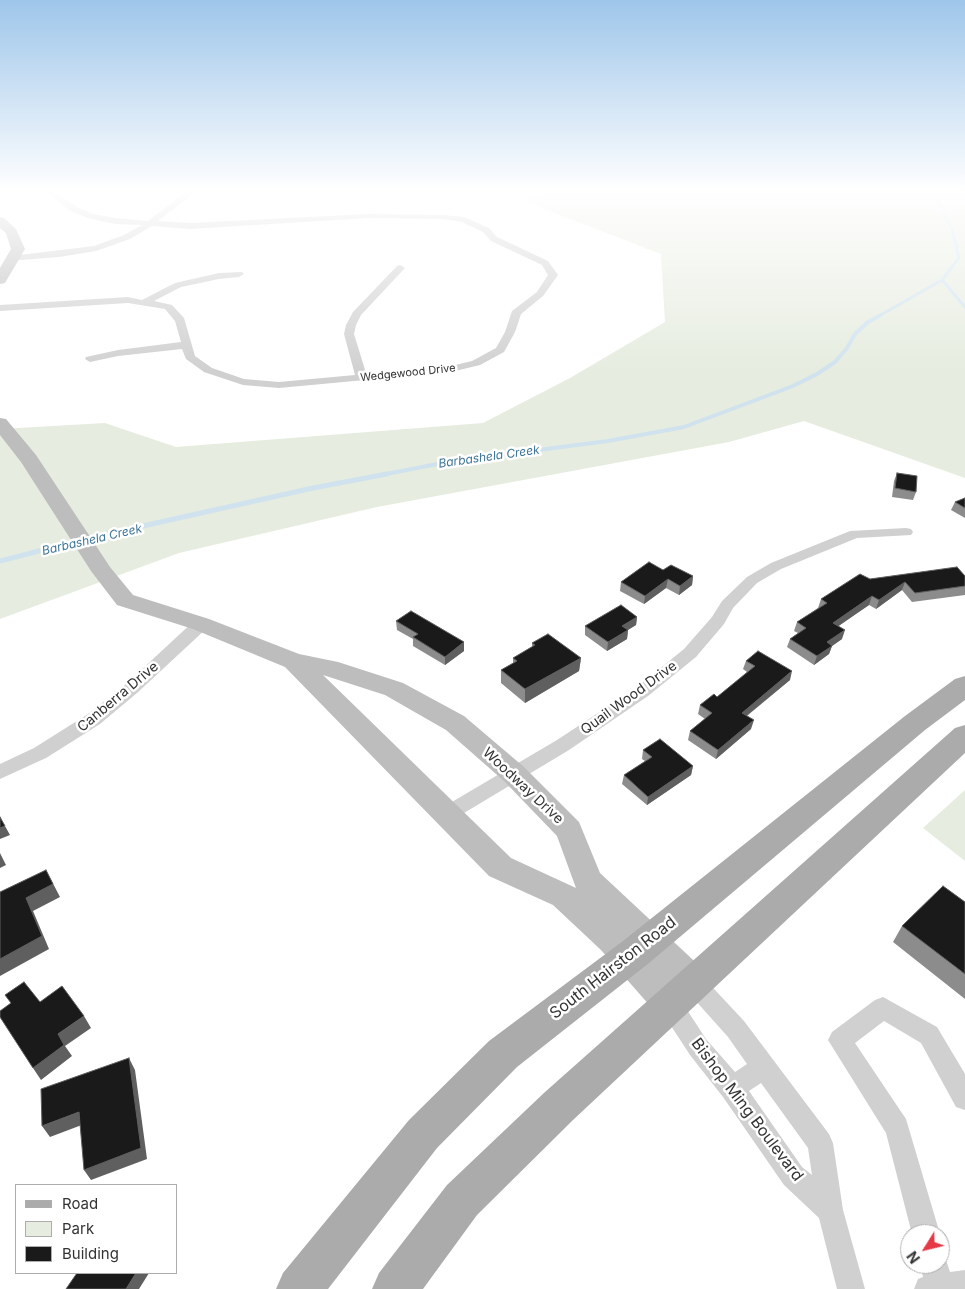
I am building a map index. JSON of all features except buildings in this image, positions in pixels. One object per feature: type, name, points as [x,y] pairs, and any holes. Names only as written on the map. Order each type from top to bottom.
[{"type":"main road","name":"South Hairston Road","points":[[299,1289],[423,1134],[503,1054],[639,949],[915,723],[965,686]]},
{"type":"main road","points":[[395,1289],[462,1200],[559,1106],[965,736]]},
{"type":"street","points":[[3,252],[11,259],[71,252]]},
{"type":"street","points":[[0,280],[16,252]]},
{"type":"street","name":"Wedgewood Drive","points":[[0,308],[104,300],[145,302],[168,307],[180,320],[190,358],[208,370],[243,382],[280,385],[451,369],[476,363],[500,350],[510,332],[516,313],[540,294],[554,275],[545,263],[522,252]]},
{"type":"street","points":[[362,378],[349,334],[351,325],[357,314],[400,268]]},
{"type":"street","points":[[145,302],[178,284],[239,274]]},
{"type":"street","points":[[90,359],[118,353],[186,344]]},
{"type":"street","name":"Woodway Drive","points":[[0,423],[29,460],[102,571],[125,600],[201,624],[294,660],[338,670],[394,689],[455,723],[514,774],[569,830],[588,881],[639,949],[682,994]]},
{"type":"street","name":"Quail Wood Drive","points":[[447,814],[564,745],[649,687],[690,653],[718,620],[726,605],[752,580],[776,566],[855,534],[906,532]]},
{"type":"street","name":"Canberra Drive","points":[[0,772],[40,753],[94,720],[131,689],[201,624]]},
{"type":"street","name":"Woodway Drive","points":[[294,660],[500,868],[564,896],[639,949]]},
{"type":"street","name":"Bishop Ming Boulevard","points":[[682,994],[736,1029],[820,1143],[830,1210],[851,1289]]},
{"type":"street","name":"Bishop Ming Boulevard","points":[[682,994],[698,1046],[732,1088],[793,1176],[830,1210]]},
{"type":"street","points":[[923,1224],[897,1128],[840,1040],[883,1008],[929,1035],[965,1098]]},
{"type":"street","points":[[732,1088],[764,1067]]},
{"type":"green space","points":[[656,252],[965,252],[965,478],[804,421],[729,442],[377,507],[179,553],[0,619],[0,429],[105,423],[176,447],[483,423],[570,378],[665,322],[661,254]]},
{"type":"green space","points":[[965,790],[965,861],[923,828]]},
{"type":"waterway","points":[[942,280],[959,258],[958,252]]},
{"type":"waterway","name":"Barbashela Creek","points":[[879,316],[942,280]]},
{"type":"waterway","points":[[942,280],[965,307]]},
{"type":"waterway","name":"Barbashela Creek","points":[[381,475],[453,461],[608,441],[684,427],[793,386],[817,374],[835,362],[847,348],[855,334],[868,322],[881,315]]},
{"type":"waterway","name":"Barbashela Creek","points":[[0,561],[89,538],[313,488],[387,474]]}]
